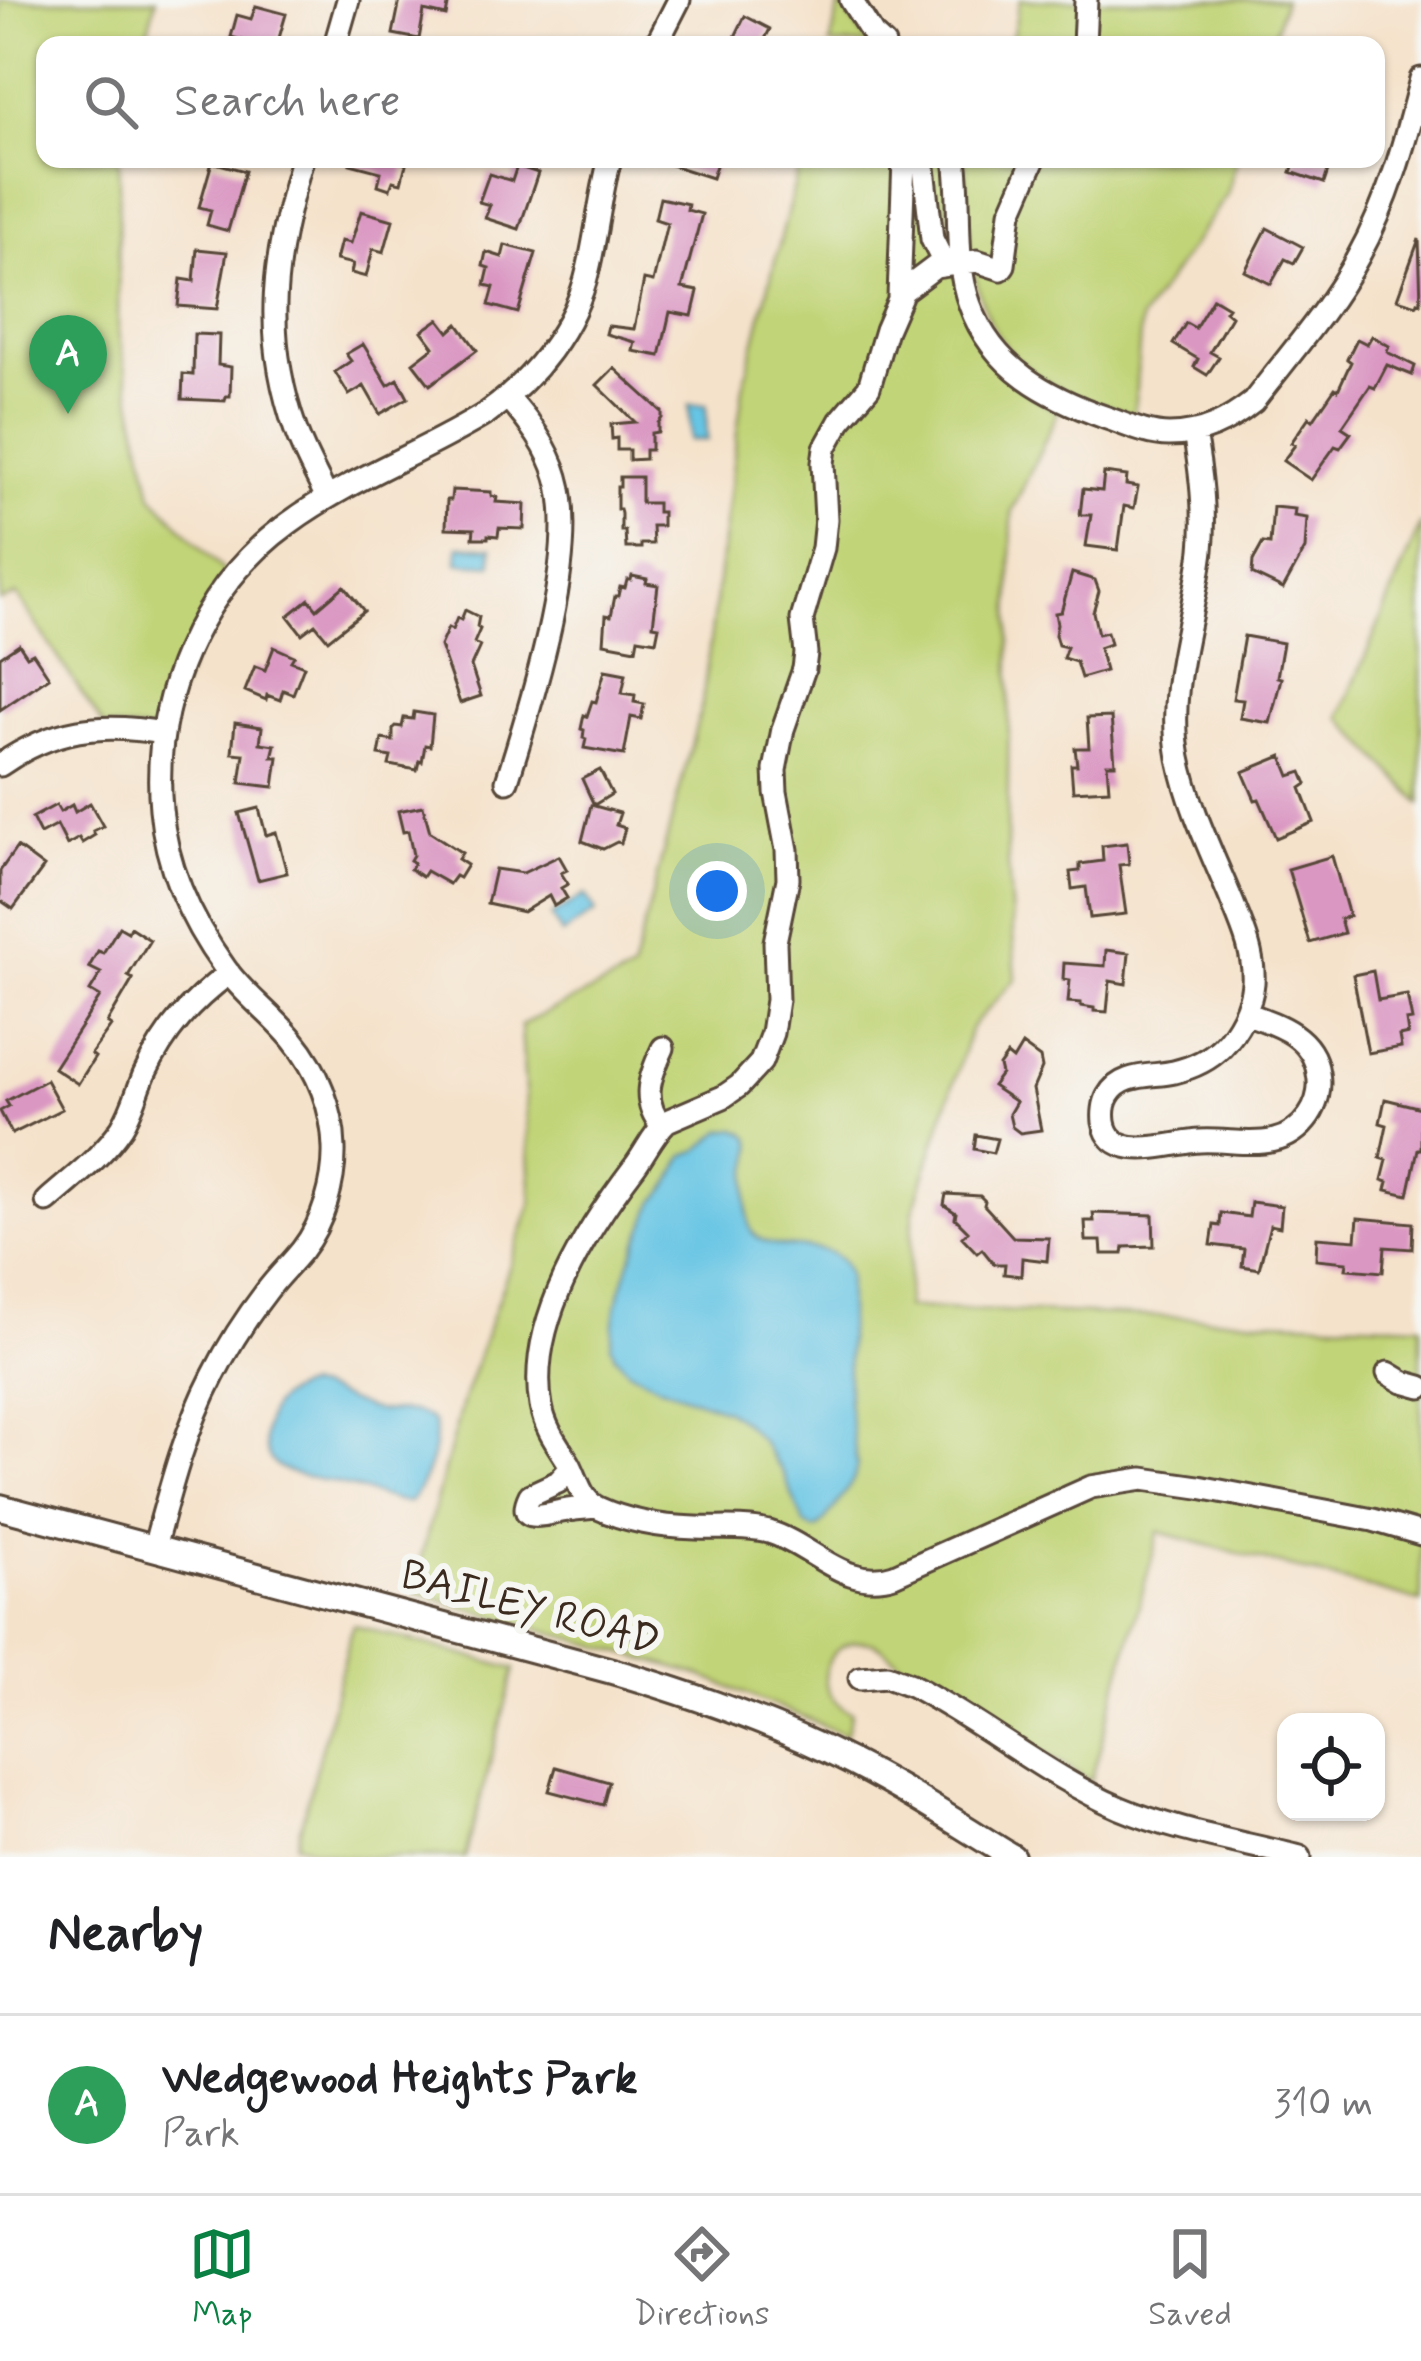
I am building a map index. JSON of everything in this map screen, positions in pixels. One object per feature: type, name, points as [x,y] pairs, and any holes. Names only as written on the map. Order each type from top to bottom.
[{"type":"main road","name":"BAILEY ROAD","points":[[0,1507],[612,1671],[723,1706],[850,1762],[1012,1857]]},
{"type":"street","points":[[338,36],[348,0]]},
{"type":"street","points":[[661,36],[679,0]]},
{"type":"street","points":[[851,0],[875,36]]},
{"type":"street","points":[[1084,36],[1086,0]]},
{"type":"street","points":[[924,168],[932,239],[954,264],[977,322],[1017,374],[1055,398],[1133,427],[1168,435],[1194,433],[1236,416],[1253,402],[1336,292],[1389,190],[1421,79]]},
{"type":"street","points":[[300,168],[280,243],[274,341],[297,435],[327,499]]},
{"type":"street","points":[[154,1548],[198,1407],[249,1314],[305,1246],[319,1221],[333,1172],[332,1119],[311,1066],[295,1042],[229,973],[194,918],[168,846],[161,810],[164,733],[182,663],[214,603],[259,547],[327,499],[459,431],[508,398],[536,369],[560,336],[588,274],[608,168]]},
{"type":"street","points":[[904,168],[899,298],[869,387],[825,448],[823,548],[802,619],[804,670],[783,729],[775,770],[788,879],[775,942],[777,1000],[770,1043],[761,1062],[739,1086],[662,1126],[611,1196],[560,1286],[540,1364],[541,1408],[582,1495],[596,1507],[652,1524],[768,1532],[839,1570],[872,1580],[964,1546],[1090,1487],[1143,1479],[1373,1520],[1421,1534]]},
{"type":"street","points":[[954,264],[955,168]]},
{"type":"street","points":[[899,298],[923,273],[954,264],[981,261],[1001,269],[1011,212],[1030,168]]},
{"type":"street","points":[[508,398],[541,439],[554,466],[563,527],[546,642],[508,781]]},
{"type":"street","points":[[1194,433],[1203,496],[1202,552],[1177,688],[1179,756],[1248,945],[1253,984],[1245,1013],[1221,1049],[1171,1073],[1130,1078],[1108,1094],[1103,1119],[1114,1140],[1134,1150],[1204,1141],[1262,1144],[1277,1142],[1305,1123],[1319,1090],[1313,1055],[1292,1033],[1245,1013]]},
{"type":"street","points":[[0,765],[24,748],[79,730],[104,727],[164,733]]},
{"type":"street","points":[[47,1201],[111,1142],[168,1031],[184,1010],[229,973]]},
{"type":"street","points":[[662,1126],[652,1112],[648,1092],[663,1048]]},
{"type":"street","points":[[1388,1373],[1421,1387]]},
{"type":"street","points":[[572,1468],[558,1482],[530,1495],[526,1510],[541,1516],[596,1507]]},
{"type":"street","points":[[860,1678],[887,1676],[911,1684],[1121,1809],[1300,1857]]},
{"type":"green space","points":[[0,0],[156,0],[146,36],[36,36],[36,168],[119,168],[118,332],[152,495],[231,579],[214,603],[163,733],[104,727],[17,595],[0,601]]},
{"type":"green space","points":[[1020,0],[1284,0],[1274,36],[1012,36]]},
{"type":"green space","points":[[840,4],[863,36],[832,36]]},
{"type":"green space","points":[[799,168],[946,168],[952,268],[1003,372],[1058,412],[1012,511],[1007,847],[1016,979],[971,1027],[914,1209],[906,1308],[1421,1325],[1421,1602],[1159,1532],[1091,1781],[869,1642],[842,1646],[827,1667],[829,1692],[852,1713],[846,1735],[699,1675],[412,1592],[462,1403],[532,1202],[521,1025],[632,972],[702,704],[743,387]]},
{"type":"green space","points":[[965,168],[1234,168],[1227,194],[1141,319],[1134,415],[1079,397],[1020,362],[986,312],[968,222]]},
{"type":"green space","points":[[1421,523],[1421,804],[1340,717]]},
{"type":"green space","points":[[353,1625],[515,1669],[465,1857],[343,1857],[296,1844]]},
{"type":"water","points":[[689,405],[706,405],[707,440],[690,440]]},
{"type":"water","points":[[459,546],[492,548],[492,565],[458,563]]},
{"type":"water","points":[[585,895],[596,912],[562,934],[551,916]]},
{"type":"water","points":[[736,1129],[752,1143],[747,1196],[752,1232],[776,1245],[833,1254],[848,1275],[848,1400],[857,1465],[854,1479],[835,1508],[813,1529],[804,1523],[782,1471],[742,1421],[629,1370],[611,1345],[616,1307],[654,1203],[685,1155],[722,1131]]},
{"type":"water","points":[[304,1387],[369,1409],[415,1412],[434,1423],[430,1465],[410,1502],[295,1474],[274,1463],[265,1442],[268,1417],[279,1400]]},
{"type":"building","points":[[400,0],[449,0],[446,16],[424,11],[420,36],[393,34]]},
{"type":"building","points":[[256,6],[286,14],[280,36],[231,36],[237,15],[251,19]]},
{"type":"building","points":[[745,16],[770,29],[766,36],[735,36]]},
{"type":"building","points":[[210,168],[245,171],[228,231],[207,225],[211,210],[199,207]]},
{"type":"building","points":[[366,168],[405,168],[401,183],[393,181],[390,189],[378,185],[381,172]]},
{"type":"building","points":[[516,168],[538,173],[519,229],[485,218],[490,205],[479,202],[489,174],[512,181]]},
{"type":"building","points":[[681,168],[715,168],[712,178]]},
{"type":"building","points":[[1293,168],[1329,168],[1324,183],[1291,172]]},
{"type":"building","points":[[660,198],[688,204],[687,210],[702,214],[682,288],[698,291],[692,316],[670,312],[660,356],[633,351],[635,342],[606,334],[608,326],[634,329],[644,280],[653,282],[667,223],[655,219]]},
{"type":"building","points":[[361,211],[393,220],[384,252],[373,249],[366,277],[351,273],[353,264],[336,260],[341,241],[351,243]]},
{"type":"building","points":[[1267,228],[1303,247],[1294,263],[1285,259],[1271,284],[1245,271]]},
{"type":"building","points":[[1419,239],[1421,303],[1417,305],[1397,299]]},
{"type":"building","points":[[505,245],[536,253],[518,313],[489,305],[494,287],[485,285],[486,252],[502,257]]},
{"type":"building","points":[[197,249],[227,252],[217,309],[178,306],[181,279],[194,281]]},
{"type":"building","points":[[1213,298],[1228,307],[1225,311],[1231,316],[1210,352],[1219,357],[1207,375],[1194,367],[1198,359],[1173,344],[1186,323],[1195,328]]},
{"type":"building","points":[[439,319],[449,332],[458,324],[477,350],[430,385],[413,363],[434,347],[422,331]]},
{"type":"building","points":[[194,334],[219,335],[218,365],[231,367],[230,396],[225,401],[182,399],[183,374],[193,375]]},
{"type":"building","points":[[1372,336],[1389,346],[1387,352],[1415,366],[1412,375],[1387,365],[1375,388],[1370,386],[1342,427],[1351,433],[1340,448],[1335,446],[1311,480],[1283,461],[1309,417],[1313,420],[1338,390],[1357,339],[1367,344]]},
{"type":"building","points":[[363,344],[388,385],[398,379],[408,398],[380,414],[364,386],[349,395],[335,372],[351,361],[346,354]]},
{"type":"building","points":[[614,368],[662,412],[645,459],[629,460],[629,450],[617,450],[617,438],[612,439],[611,424],[635,422],[597,385]]},
{"type":"building","points":[[1104,473],[1127,476],[1126,485],[1138,487],[1134,508],[1124,506],[1118,550],[1086,546],[1091,515],[1080,515],[1083,489],[1102,491]]},
{"type":"building","points":[[620,477],[641,477],[641,503],[657,503],[657,512],[662,512],[662,526],[652,526],[653,544],[626,548],[617,509]]},
{"type":"building","points":[[452,490],[491,492],[496,502],[525,504],[524,529],[499,528],[498,536],[473,538],[474,529],[446,528]]},
{"type":"building","points":[[1273,507],[1295,509],[1294,516],[1307,518],[1305,549],[1283,589],[1252,574],[1263,543],[1270,544]]},
{"type":"building","points":[[1072,573],[1095,580],[1099,591],[1093,612],[1098,634],[1107,632],[1110,644],[1099,648],[1105,671],[1081,678],[1076,662],[1063,658],[1067,647],[1058,645],[1055,635],[1055,613],[1061,612]]},
{"type":"building","points":[[632,576],[658,585],[656,641],[638,638],[636,649],[604,643],[606,615],[611,616],[615,596]]},
{"type":"building","points":[[344,586],[364,611],[328,640],[315,624],[302,634],[288,616],[309,599],[317,609]]},
{"type":"building","points":[[465,610],[479,617],[474,643],[480,646],[471,666],[481,696],[460,703],[440,646],[448,628],[452,630]]},
{"type":"building","points":[[1244,636],[1283,643],[1277,677],[1281,678],[1270,723],[1240,718],[1243,700],[1233,699]]},
{"type":"building","points":[[19,644],[27,656],[33,653],[49,677],[0,710],[0,657]]},
{"type":"building","points":[[274,647],[304,666],[293,694],[283,690],[280,700],[267,695],[266,700],[245,691],[255,666],[265,670]]},
{"type":"building","points":[[605,670],[626,674],[622,693],[635,695],[634,702],[644,704],[641,719],[631,717],[624,755],[584,748],[584,715],[592,701],[596,702]]},
{"type":"building","points":[[414,712],[433,715],[430,746],[425,745],[417,770],[389,765],[391,757],[379,755],[382,739],[393,741],[393,729],[402,727],[404,718],[413,719]]},
{"type":"building","points":[[1111,717],[1115,764],[1107,764],[1109,789],[1073,791],[1075,748],[1089,748],[1087,718]]},
{"type":"building","points":[[235,723],[262,727],[260,743],[275,745],[274,787],[240,783],[244,754],[232,753]]},
{"type":"building","points":[[1282,756],[1290,776],[1302,772],[1307,784],[1301,788],[1314,822],[1276,838],[1243,772]]},
{"type":"building","points":[[600,770],[612,794],[594,805],[582,779]]},
{"type":"building","points":[[90,803],[103,826],[82,843],[79,838],[67,845],[57,825],[40,834],[32,818],[56,805],[60,812],[72,805],[75,812]]},
{"type":"building","points":[[591,805],[620,813],[616,825],[625,828],[621,843],[603,849],[582,841]]},
{"type":"building","points":[[423,806],[430,832],[462,853],[458,859],[467,865],[449,884],[426,871],[422,877],[410,869],[413,855],[398,811]]},
{"type":"building","points":[[259,808],[266,835],[276,832],[287,873],[258,880],[239,813]]},
{"type":"building","points":[[1127,843],[1129,864],[1119,865],[1126,914],[1090,918],[1086,887],[1072,889],[1070,872],[1080,871],[1080,864],[1103,861],[1102,846]]},
{"type":"building","points":[[17,847],[44,867],[13,909],[0,900],[0,871]]},
{"type":"building","points":[[559,856],[567,870],[561,873],[568,884],[561,888],[567,898],[554,906],[549,896],[523,912],[487,904],[495,869],[523,873]]},
{"type":"building","points":[[1332,856],[1349,916],[1340,919],[1344,933],[1310,943],[1288,869]]},
{"type":"building","points":[[119,927],[128,932],[130,927],[150,940],[78,1084],[54,1068],[100,997],[90,991],[101,973],[89,967]]},
{"type":"building","points":[[1106,950],[1129,953],[1126,984],[1110,981],[1107,1012],[1068,1002],[1070,980],[1063,979],[1064,963],[1105,966]]},
{"type":"building","points":[[1373,971],[1378,1000],[1407,995],[1412,1020],[1406,1021],[1408,1034],[1399,1036],[1401,1047],[1368,1053],[1353,975]]},
{"type":"building","points":[[1022,1045],[1040,1058],[1042,1068],[1033,1089],[1041,1130],[1020,1133],[1012,1127],[1009,1114],[1016,1102],[992,1086],[1007,1055],[1013,1060]]},
{"type":"building","points":[[46,1080],[62,1109],[12,1134],[0,1111],[9,1106],[6,1101]]},
{"type":"building","points":[[1385,1099],[1421,1108],[1421,1149],[1408,1195],[1386,1190],[1388,1182],[1382,1180],[1387,1160],[1380,1158],[1387,1125],[1380,1123]]},
{"type":"building","points":[[976,1135],[997,1139],[993,1153],[974,1149]]},
{"type":"building","points":[[946,1194],[980,1196],[1013,1237],[1049,1238],[1047,1261],[1022,1258],[1021,1276],[1004,1274],[1005,1264],[994,1264],[982,1249],[977,1253],[962,1237],[968,1231],[944,1205]]},
{"type":"building","points":[[1251,1202],[1282,1206],[1280,1227],[1270,1225],[1259,1269],[1242,1266],[1244,1249],[1211,1245],[1221,1213],[1249,1217]]},
{"type":"building","points":[[1093,1213],[1153,1215],[1154,1246],[1102,1254],[1101,1241],[1086,1241],[1085,1221],[1094,1221]]},
{"type":"building","points":[[1358,1218],[1413,1223],[1412,1249],[1385,1247],[1383,1272],[1346,1269],[1347,1262],[1316,1259],[1317,1237],[1356,1240]]},
{"type":"building","points":[[556,1767],[609,1782],[603,1805],[549,1791]]},
{"type":"place","name":"Wedgewood Heights Park","points":[[68,414]]}]
